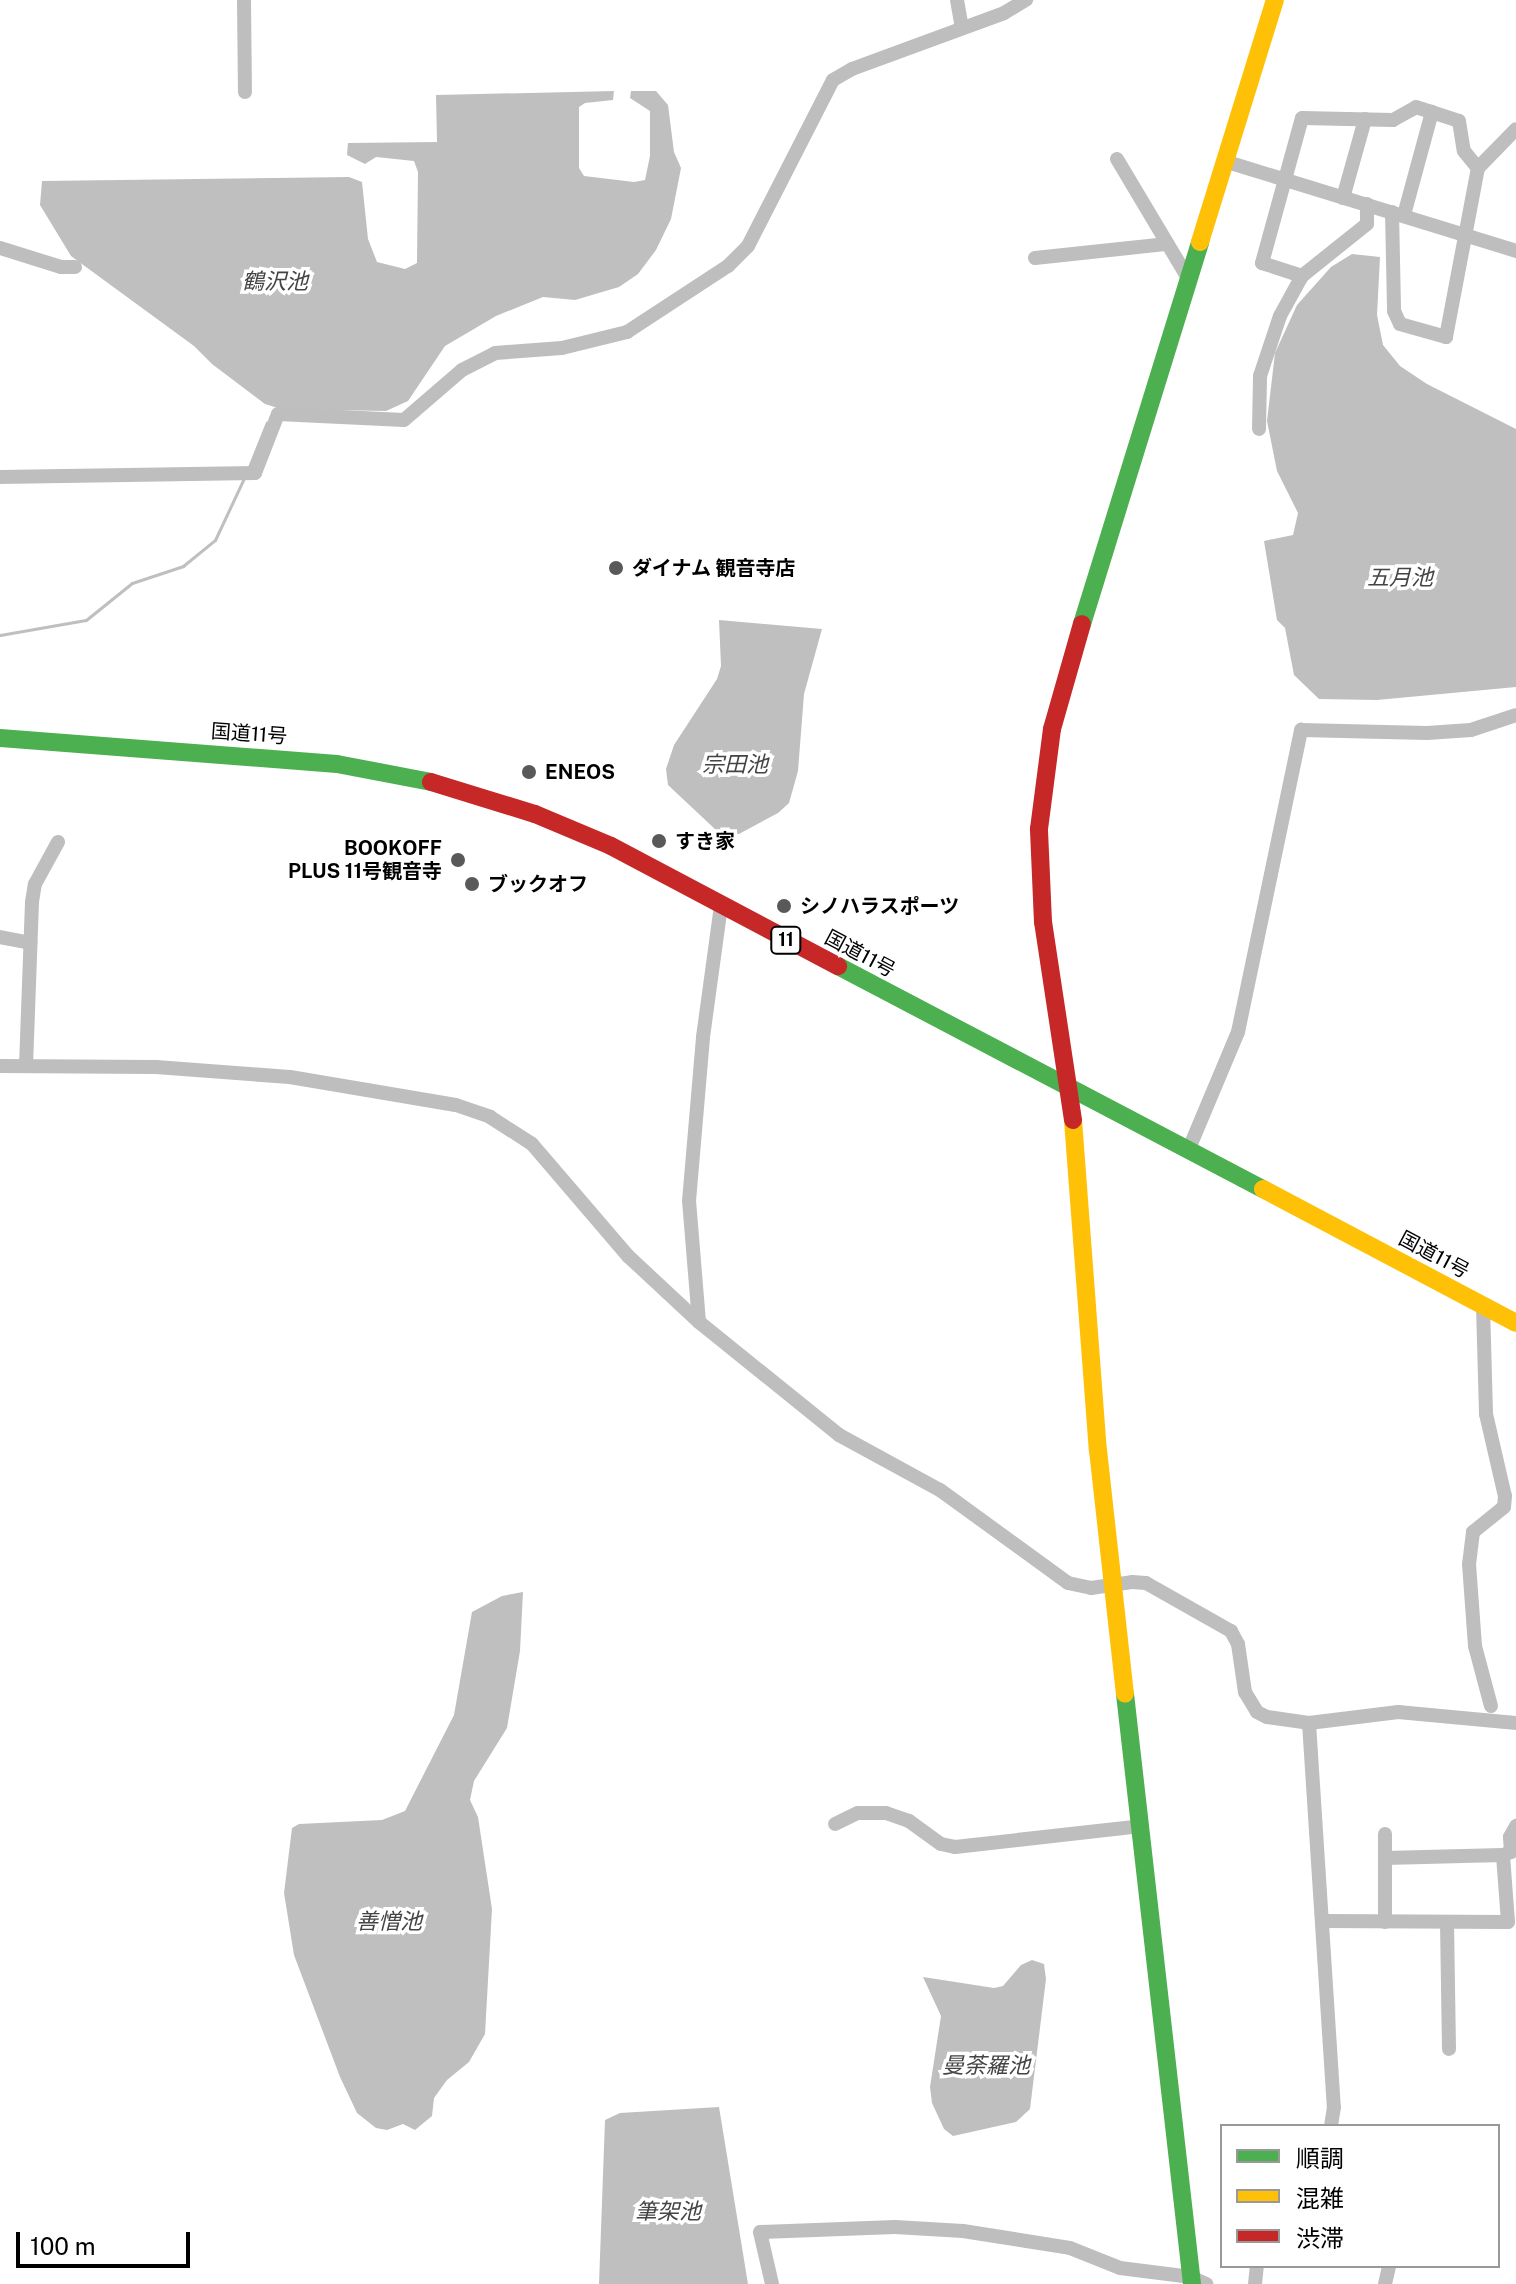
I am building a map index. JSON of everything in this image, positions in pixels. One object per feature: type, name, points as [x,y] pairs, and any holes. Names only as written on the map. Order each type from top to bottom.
[{"type":"main road","points":[[1196,2282],[1098,1450],[1071,1090],[1043,922],[1038,864],[1046,765],[1075,647],[1275,0]]},
{"type":"main road","name":"国道11号","points":[[0,738],[323,762],[423,779],[505,803],[570,827],[1516,1323]]},
{"type":"street","points":[[244,0],[245,92]]},
{"type":"street","points":[[957,0],[962,28]]},
{"type":"street","points":[[0,477],[255,473],[278,414],[404,420],[462,370],[495,353],[562,348],[627,332],[728,266],[748,246],[833,80],[852,69],[1004,13],[1026,0]]},
{"type":"street","points":[[1302,276],[1262,263],[1302,118],[1393,120],[1416,107],[1459,121],[1464,151],[1478,168]]},
{"type":"street","points":[[1432,112],[1398,213],[1394,311],[1400,324],[1446,337],[1478,168],[1516,129]]},
{"type":"street","points":[[1343,198],[1365,119]]},
{"type":"street","points":[[1117,159],[1188,278]]},
{"type":"street","points":[[1224,161],[1516,251]]},
{"type":"street","points":[[1259,429],[1257,402],[1266,355],[1280,316],[1302,276],[1367,224],[1367,204]]},
{"type":"street","points":[[1035,258],[1167,244]]},
{"type":"street","points":[[0,248],[61,267],[75,267]]},
{"type":"street","points":[[1188,1151],[1238,1032],[1301,730],[1427,733],[1471,730],[1516,715]]},
{"type":"street","points":[[26,1066],[35,884],[58,842]]},
{"type":"street","points":[[699,1322],[689,1201],[703,1037],[721,905]]},
{"type":"street","points":[[0,937],[30,943]]},
{"type":"street","points":[[0,1066],[156,1067],[290,1077],[456,1105],[490,1117],[532,1144],[628,1256],[699,1322],[825,1425],[940,1490],[1068,1583],[1091,1588],[1146,1583],[1231,1631],[1238,1644],[1245,1692],[1257,1712],[1267,1717],[1309,1723],[1398,1712],[1516,1723]]},
{"type":"street","points":[[1483,1306],[1486,1414],[1505,1496],[1504,1507],[1473,1532],[1469,1564],[1475,1646],[1491,1706]]},
{"type":"street","points":[[1309,1723],[1334,2107],[1331,2124]]},
{"type":"street","points":[[835,1824],[858,1813],[886,1813],[909,1821],[941,1844],[955,1847],[1141,1826]]},
{"type":"street","points":[[1385,1858],[1503,1855],[1511,1852],[1510,1837],[1516,1826]]},
{"type":"street","points":[[1385,1834],[1385,1922]]},
{"type":"street","points":[[1323,1921],[1508,1922],[1503,1855]]},
{"type":"street","points":[[1447,1922],[1449,2049]]},
{"type":"street","points":[[772,2284],[760,2232],[895,2227],[963,2231],[1070,2248],[1120,2268],[1196,2282]]},
{"type":"water","name":"鶴沢池","points":[[614,91],[613,100],[585,103],[579,107],[579,168],[584,176],[634,182],[645,180],[650,156],[650,111],[630,98],[631,91],[656,91],[668,105],[674,152],[681,168],[671,219],[656,250],[638,274],[619,287],[575,300],[543,297],[496,316],[445,346],[408,401],[386,411],[281,409],[265,404],[212,364],[194,346],[71,256],[40,205],[42,181],[349,177],[362,182],[368,239],[377,262],[405,269],[417,263],[418,172],[414,161],[376,157],[365,164],[347,155],[348,143],[437,142],[436,95]]},
{"type":"water","name":"五月池","points":[[1352,254],[1380,257],[1377,315],[1383,345],[1400,366],[1427,384],[1516,429],[1516,687],[1377,700],[1319,699],[1294,675],[1285,628],[1277,620],[1264,541],[1293,535],[1298,513],[1277,471],[1267,421],[1275,353],[1297,305],[1331,267]]},
{"type":"water","name":"宗田池","points":[[719,620],[822,629],[804,694],[798,771],[789,803],[778,813],[739,834],[717,831],[668,785],[666,769],[674,745],[717,679],[721,666]]},
{"type":"water","name":"善憎池","points":[[523,1592],[520,1651],[507,1728],[474,1781],[470,1800],[478,1817],[492,1909],[485,2034],[469,2062],[447,2080],[434,2098],[432,2116],[415,2130],[403,2124],[387,2130],[376,2128],[357,2113],[340,2077],[294,1955],[284,1893],[292,1828],[299,1824],[382,1820],[405,1811],[454,1715],[472,1612],[502,1596]]},
{"type":"water","name":"曼荼羅池","points":[[1032,1960],[1044,1964],[1046,1979],[1030,2109],[1016,2122],[953,2136],[944,2129],[932,2103],[930,2087],[941,2016],[923,1977],[994,1988],[1003,1986],[1021,1965]]},
{"type":"water","name":"筆架池","points":[[719,2107],[748,2284],[599,2284],[605,2120],[620,2113]]},
{"type":"waterway","points":[[249,467],[267,422]]},
{"type":"waterway","points":[[0,635],[86,620],[132,583],[183,566],[215,540],[244,478]]},
{"type":"traffic: fast","points":[[1082,624],[1200,242]]},
{"type":"traffic: fast","points":[[0,738],[337,764],[431,782]]},
{"type":"traffic: fast","points":[[838,966],[1263,1189]]},
{"type":"traffic: fast","points":[[1125,1694],[1192,2284]]},
{"type":"traffic: slow","points":[[1200,242],[1275,0]]},
{"type":"traffic: slow","points":[[1073,1120],[1098,1450],[1125,1694]]},
{"type":"traffic: slow","points":[[1263,1189],[1516,1323]]},
{"type":"traffic: jam","points":[[1073,1120],[1043,922],[1039,829],[1052,729],[1082,624]]},
{"type":"traffic: jam","points":[[431,782],[535,814],[611,846],[838,966]]},
{"type":"place","name":"ダイナム 観音寺店","points":[[616,568]]},
{"type":"place","name":"ENEOS","points":[[529,772]]},
{"type":"place","name":"すき家","points":[[659,841]]},
{"type":"place","name":"BOOKOFF PLUS 11号観音寺","points":[[458,860]]},
{"type":"place","name":"ブックオフ","points":[[472,884]]},
{"type":"place","name":"シノハラスポーツ","points":[[784,906]]}]
